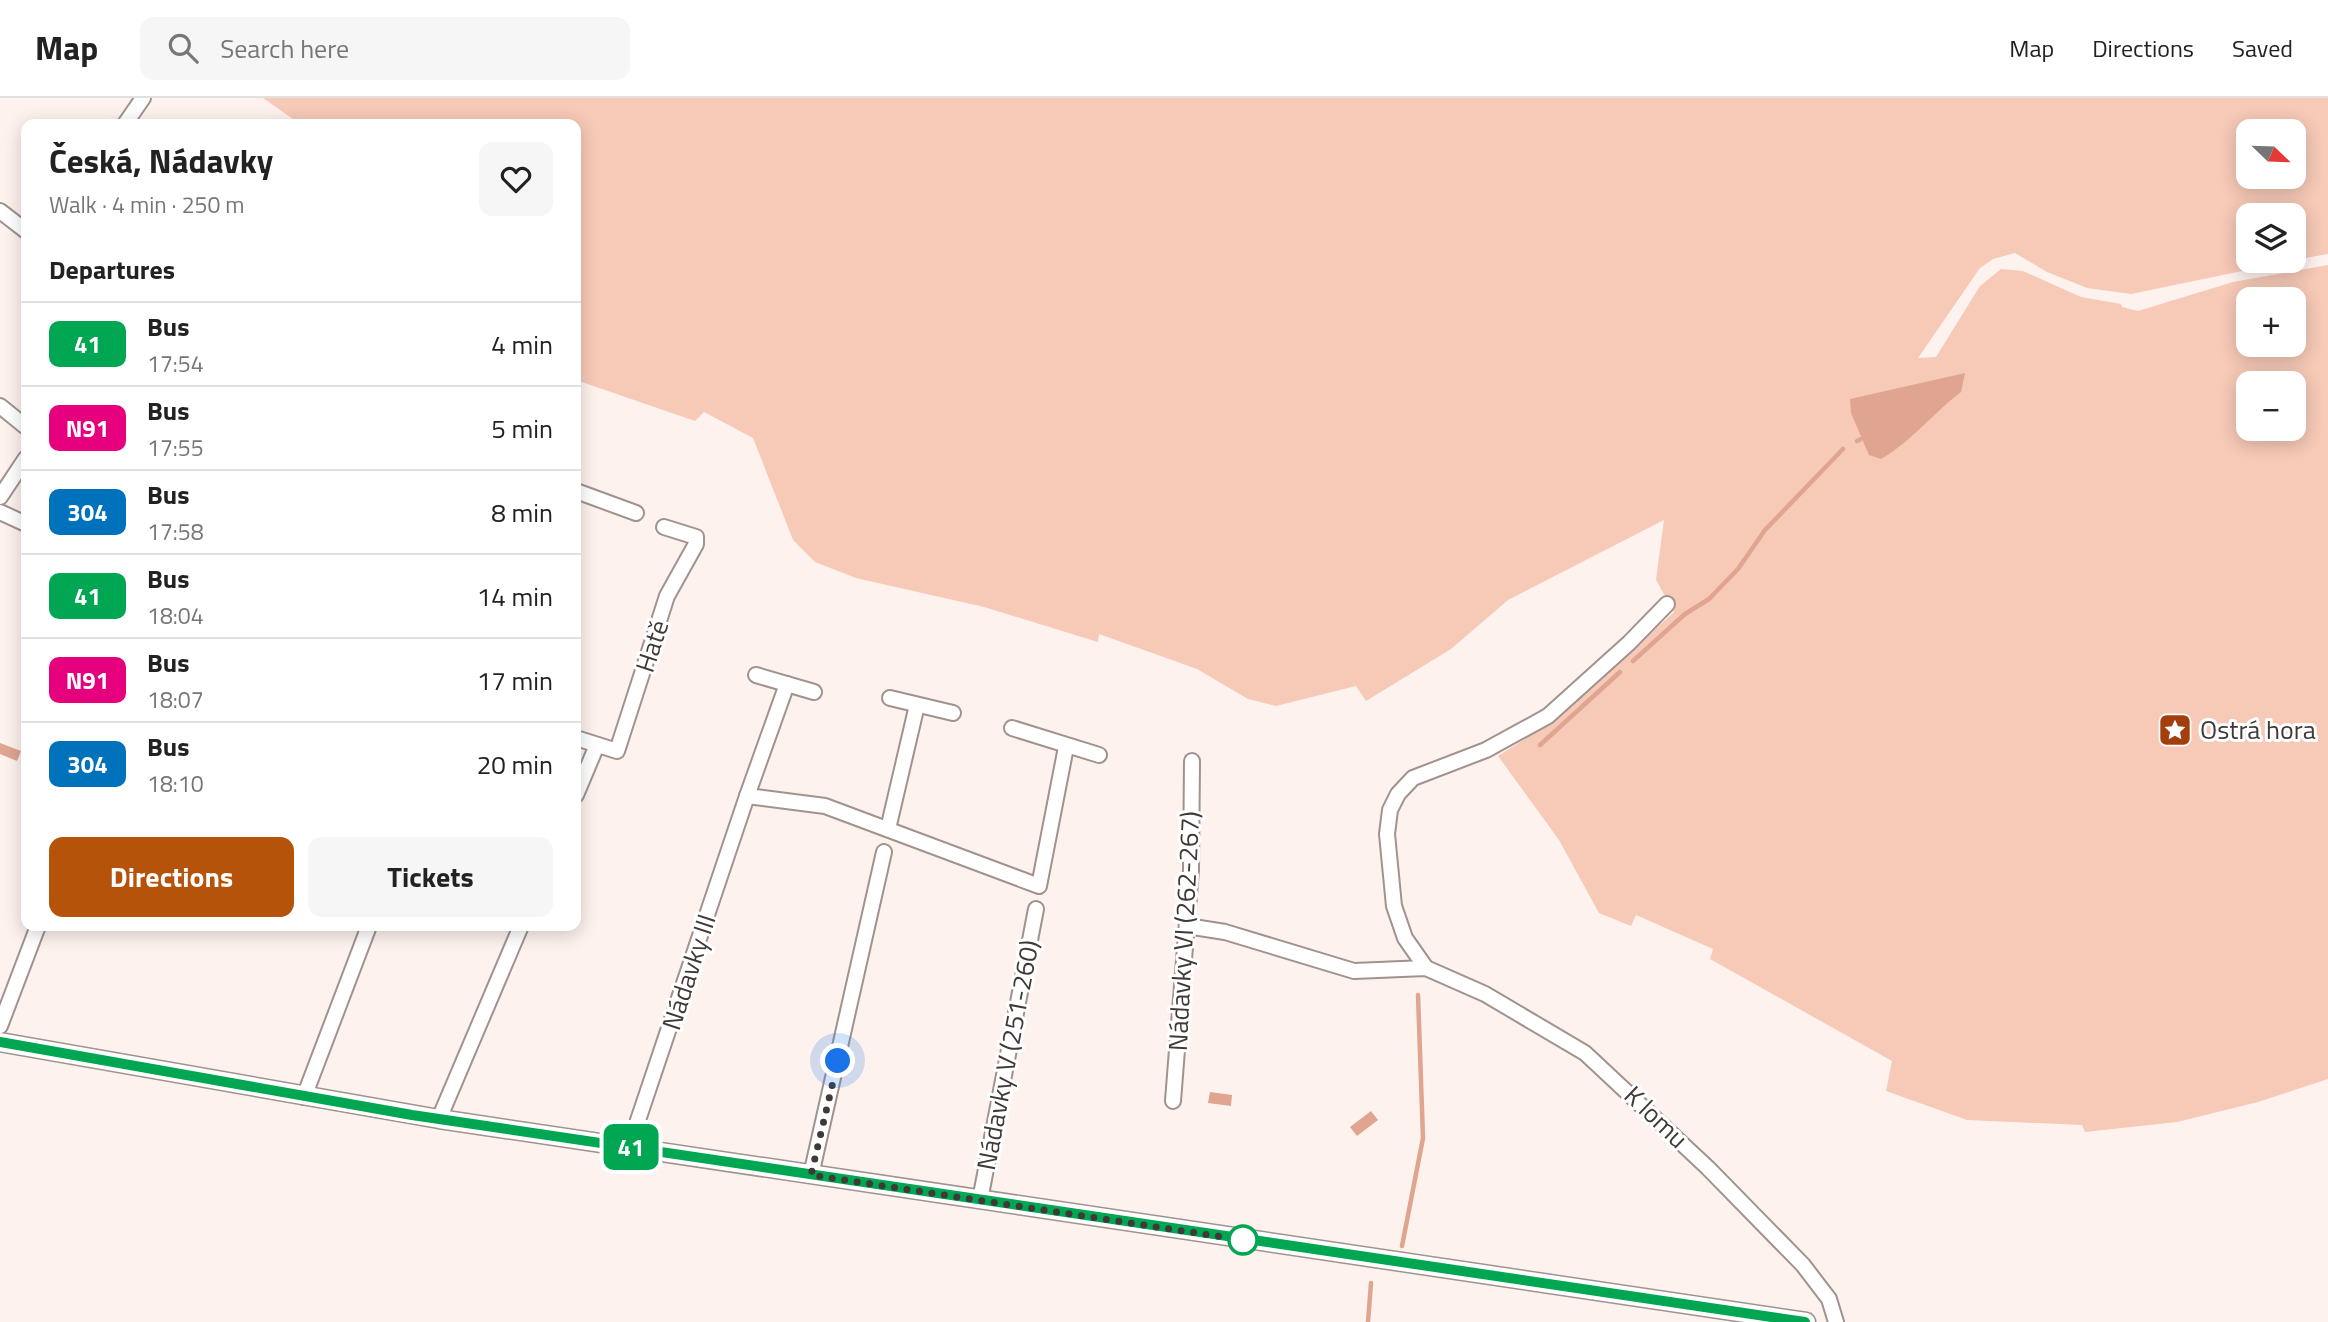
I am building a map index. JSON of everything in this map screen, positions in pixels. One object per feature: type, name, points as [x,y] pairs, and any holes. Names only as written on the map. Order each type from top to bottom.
[{"type":"street","points":[[129,119],[144,98]]},
{"type":"street","points":[[0,211],[21,226]]},
{"type":"street","points":[[0,407],[21,423]]},
{"type":"street","points":[[0,497],[21,466]]},
{"type":"street","points":[[581,493],[636,513]]},
{"type":"street","points":[[0,512],[21,522]]},
{"type":"street","name":"Hatě","points":[[597,745],[617,751],[667,596],[696,544],[696,537],[664,527]]},
{"type":"street","points":[[1426,968],[1405,938],[1394,906],[1387,834],[1390,810],[1398,794],[1413,778],[1486,750],[1548,716],[1629,643],[1667,604]]},
{"type":"street","points":[[756,675],[814,692]]},
{"type":"street","name":"Nádavky III","points":[[629,1147],[787,684]]},
{"type":"street","points":[[890,698],[953,713]]},
{"type":"street","points":[[888,829],[917,705]]},
{"type":"street","points":[[1012,728],[1066,747],[1099,755]]},
{"type":"street","points":[[581,740],[597,745],[581,783]]},
{"type":"street","points":[[747,796],[825,806],[1039,886],[1066,747]]},
{"type":"street","name":"Nádavky VI (262-267)","points":[[1172,1101],[1187,926],[1192,761]]},
{"type":"street","points":[[811,1175],[884,852]]},
{"type":"street","name":"Nádavky V (251-260)","points":[[979,1200],[1036,909]]},
{"type":"street","name":"K lomu","points":[[1187,926],[1225,932],[1354,971],[1426,968],[1485,994],[1585,1053],[1610,1072],[1803,1265],[1829,1299],[1836,1322]]},
{"type":"street","points":[[0,1026],[36,931]]},
{"type":"street","points":[[303,1097],[367,931]]},
{"type":"street","points":[[439,1119],[519,931]]},
{"type":"street","points":[[0,1042],[439,1119],[1805,1322]]},
{"type":"shaded area","points":[[263,98],[2328,98],[2328,254],[2306,258],[2306,203],[2236,203],[2236,272],[2131,294],[2087,288],[2047,272],[2015,253],[1993,259],[1980,268],[1918,358],[1936,357],[1980,286],[2001,269],[2023,271],[2081,297],[2121,304],[2122,307],[2138,311],[2233,282],[2283,273],[2306,273],[2306,269],[2328,265],[2328,1079],[2258,1102],[2177,1122],[2085,1132],[2082,1125],[1967,1120],[1886,1091],[1892,1061],[1710,959],[1713,949],[1636,915],[1631,926],[1599,913],[1559,840],[1498,756],[1556,719],[1674,612],[1656,580],[1664,520],[1508,600],[1451,649],[1366,701],[1356,686],[1276,706],[1248,699],[1197,669],[1099,634],[1098,642],[984,607],[856,578],[815,562],[793,540],[753,438],[704,412],[695,421],[581,382],[581,119],[293,119]]},
{"type":"shaded area","points":[[1965,373],[1961,392],[1912,436],[1881,459],[1869,455],[1851,413],[1850,399]]},
{"type":"shaded area","points":[[0,743],[21,751],[17,761],[0,754]]},
{"type":"shaded area","points":[[1210,1092],[1232,1095],[1231,1106],[1208,1103]]},
{"type":"shaded area","points":[[1371,1111],[1378,1120],[1357,1136],[1350,1127]]},
{"type":"waterway","points":[[1857,441],[1861,439]]},
{"type":"waterway","points":[[1633,661],[1685,614],[1709,599],[1738,569],[1765,530],[1843,449]]},
{"type":"waterway","points":[[1540,745],[1620,672]]},
{"type":"waterway","points":[[1402,1246],[1423,1138],[1418,995]]},
{"type":"waterway","points":[[1368,1322],[1371,1283]]},
{"type":"bus line","name":"41","points":[[0,1042],[412,1115],[1492,1278],[1805,1322]]},
{"type":"place","name":"Ostrá hora","points":[[2175,730]]},
{"type":"route","points":[[838,1061],[811,1175],[1245,1241],[1243,1240]]}]
